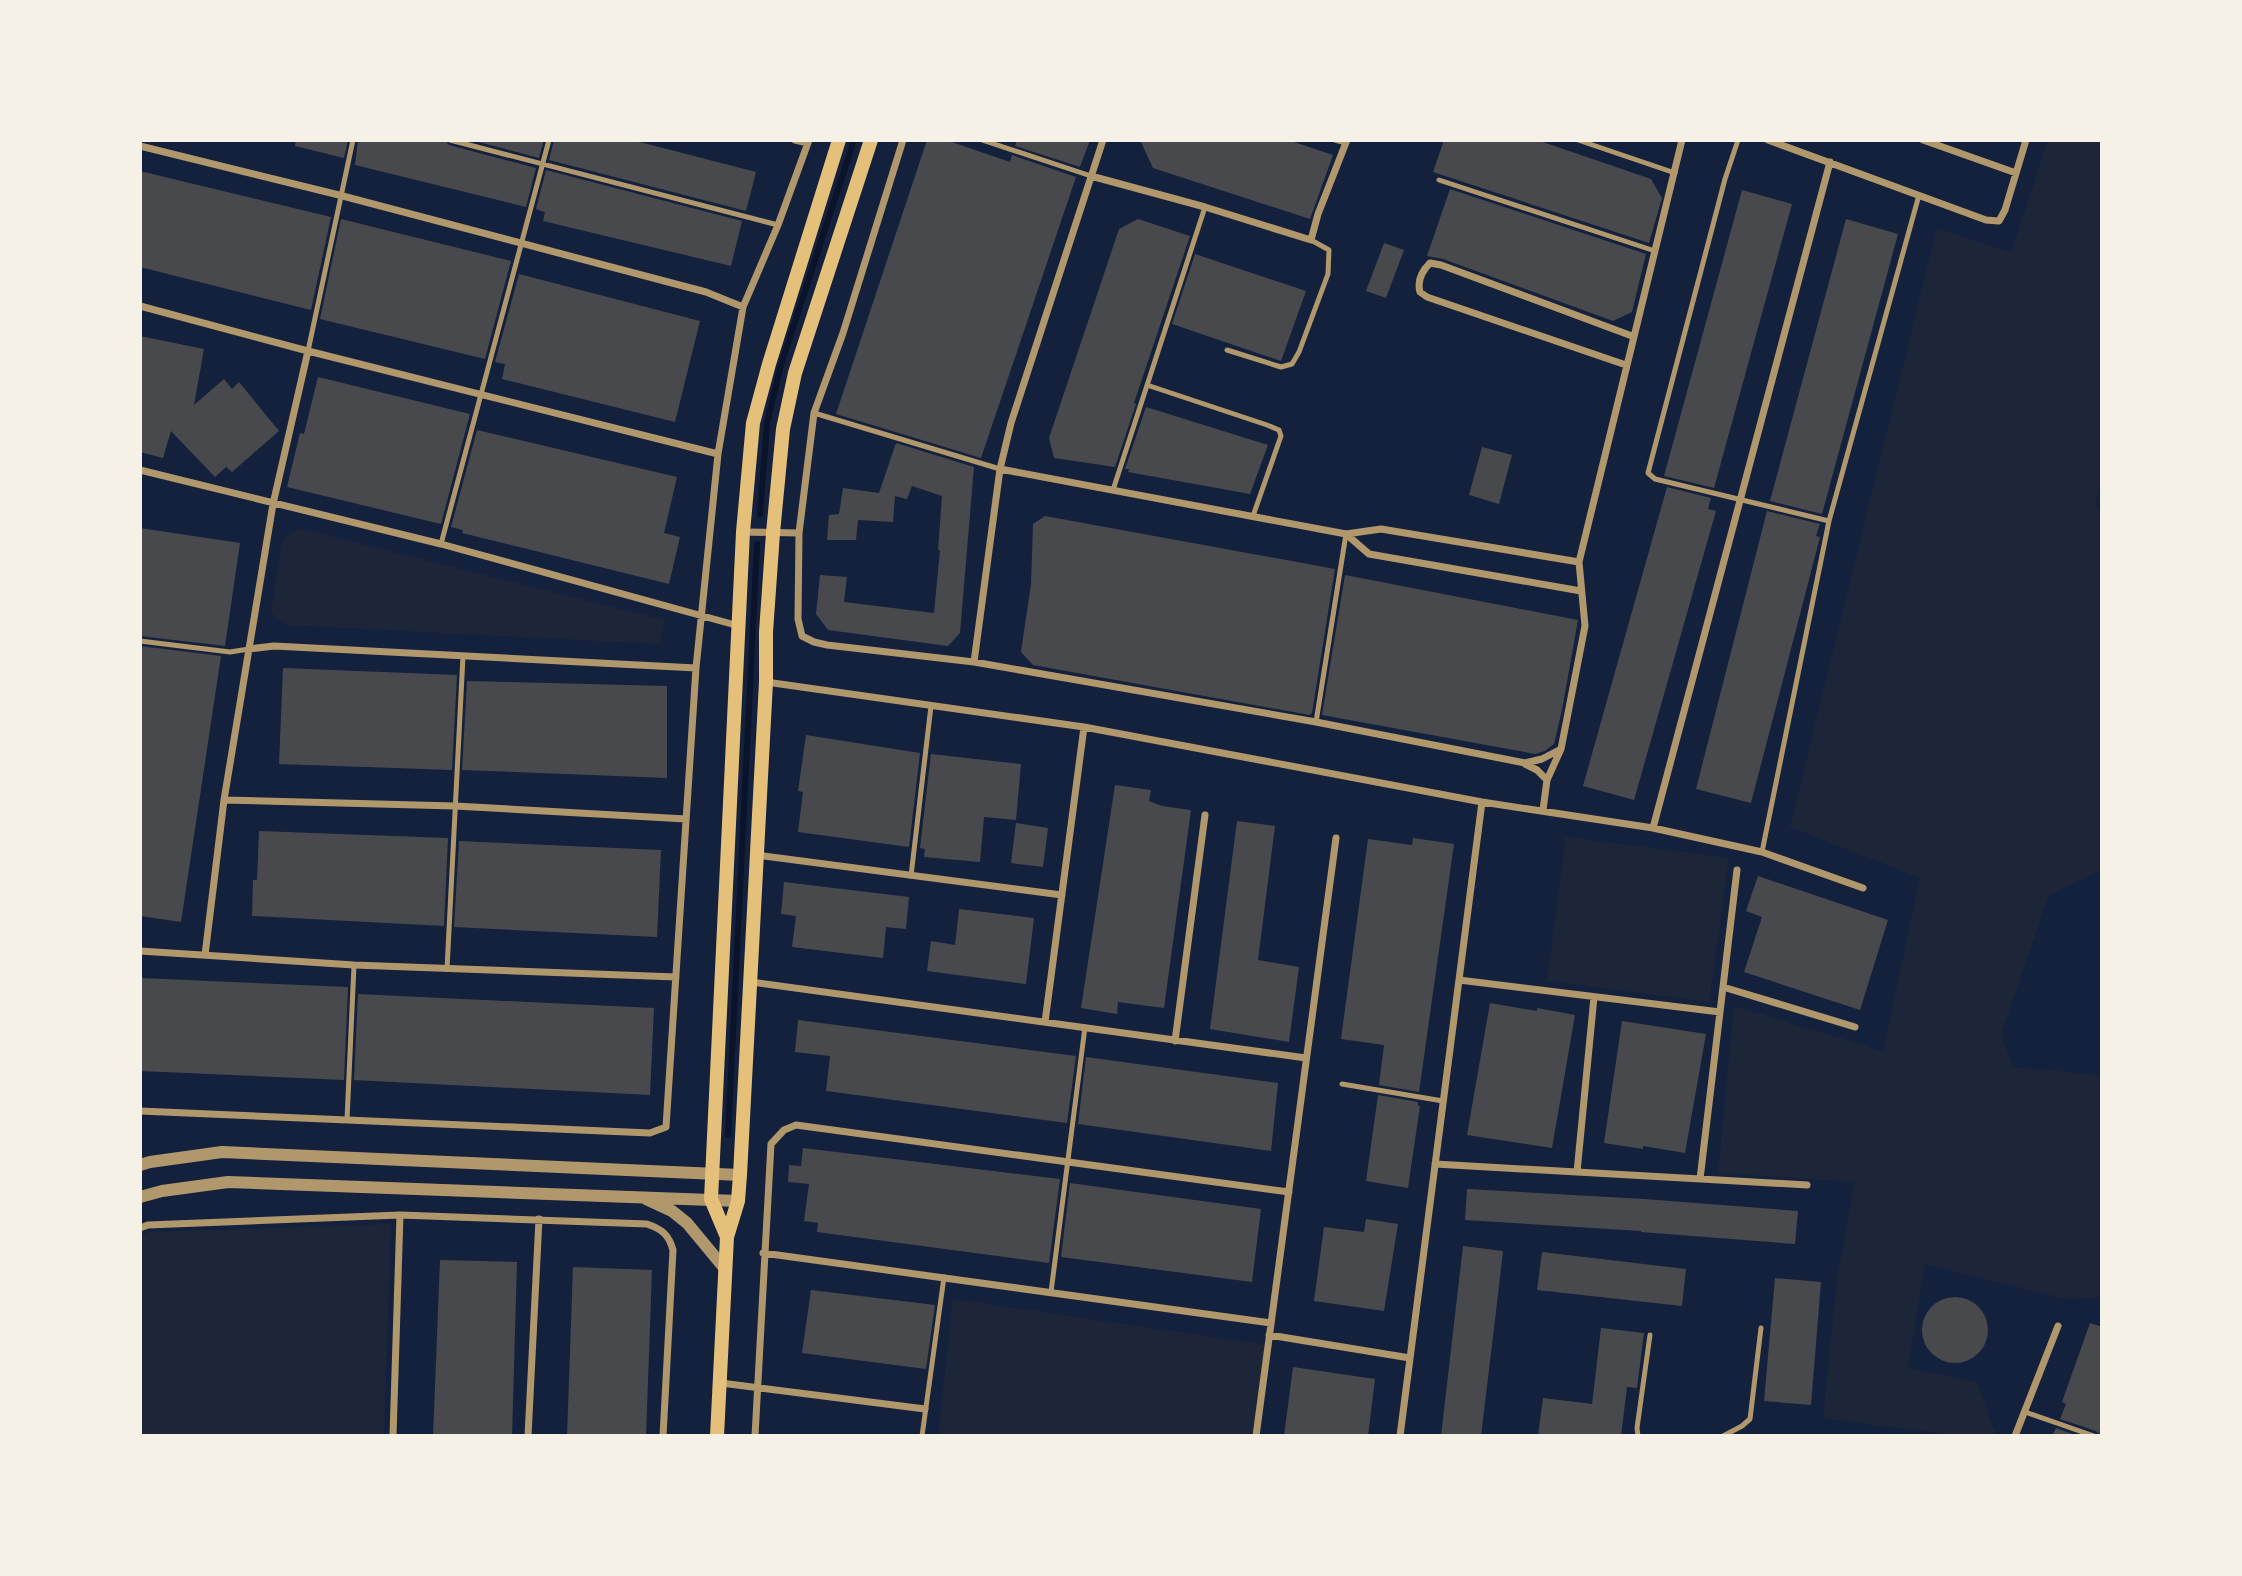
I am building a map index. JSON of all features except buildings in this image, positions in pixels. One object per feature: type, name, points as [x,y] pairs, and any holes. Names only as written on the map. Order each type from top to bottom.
[{"type":"main road","points":[[727,1237],[711,1199],[743,533],[753,423],[839,140]]},
{"type":"main road","points":[[717,1436],[727,1237],[738,1201],[740,1175],[766,682],[766,632],[783,429],[795,373],[871,140]]},
{"type":"street","points":[[140,1111],[650,1133],[666,1127],[696,668],[718,454],[743,307],[778,225],[808,141],[795,140]]},
{"type":"street","points":[[902,140],[843,333],[814,413],[799,533],[798,619],[802,636],[827,645],[974,662],[1316,722],[1525,763],[1537,770],[1546,780]]},
{"type":"street","points":[[974,662],[1000,469],[1011,423],[1103,140]]},
{"type":"street","points":[[1543,810],[1546,780],[1561,750],[1585,626],[1579,562],[1682,140]]},
{"type":"street","points":[[1768,140],[1986,220],[1999,221],[2005,210],[2026,140]]},
{"type":"street","points":[[1923,140],[2016,173]]},
{"type":"street","points":[[1091,176],[1311,240],[1318,214],[1346,142]]},
{"type":"street","points":[[140,146],[339,195],[706,292],[743,307]]},
{"type":"street","points":[[1653,828],[1830,162]]},
{"type":"street","points":[[1626,365],[1427,297],[1420,292],[1418,285],[1424,269],[1430,263],[1441,265],[1632,336]]},
{"type":"street","points":[[140,306],[718,454]]},
{"type":"street","points":[[205,955],[224,800],[273,504],[308,351]]},
{"type":"street","points":[[1000,469],[1346,534],[1381,530],[1579,562]]},
{"type":"street","points":[[140,470],[441,544],[739,626]]},
{"type":"street","points":[[743,533],[799,533]]},
{"type":"street","points":[[1346,534],[1369,554],[1581,590]]},
{"type":"street","points":[[249,649],[274,646],[696,668]]},
{"type":"street","points":[[766,682],[1084,727],[1482,802],[1653,828],[1762,852],[1863,888]]},
{"type":"street","points":[[1045,1022],[1084,727]]},
{"type":"street","points":[[1525,763],[1561,750]]},
{"type":"street","points":[[224,800],[456,806],[686,819]]},
{"type":"street","points":[[1400,1436],[1482,802]]},
{"type":"street","points":[[1175,1041],[1205,815]]},
{"type":"street","points":[[1256,1436],[1336,838]]},
{"type":"street","points":[[757,855],[1062,895]]},
{"type":"street","points":[[1700,1179],[1737,870]]},
{"type":"street","points":[[140,951],[354,965],[676,978]]},
{"type":"street","points":[[1459,980],[1720,1012]]},
{"type":"street","points":[[751,982],[1307,1058]]},
{"type":"street","points":[[1723,987],[1855,1027]]},
{"type":"street","points":[[1577,1172],[1594,997]]},
{"type":"street","points":[[755,1436],[771,1144],[784,1130],[796,1125],[1289,1192]]},
{"type":"street","points":[[140,1165],[150,1161],[222,1152],[740,1175]]},
{"type":"street","points":[[1435,1164],[1807,1185]]},
{"type":"street","points":[[140,1198],[162,1191],[228,1182],[738,1201]]},
{"type":"street","points":[[642,1196],[672,1211],[687,1223],[726,1270]]},
{"type":"street","points":[[393,1436],[400,1215]]},
{"type":"street","points":[[140,1228],[148,1225],[400,1215],[648,1224],[661,1229],[670,1240],[673,1250],[663,1436]]},
{"type":"street","points":[[528,1436],[539,1219]]},
{"type":"street","points":[[764,1253],[1271,1323]]},
{"type":"street","points":[[2015,1436],[2058,1326]]},
{"type":"street","points":[[1269,1335],[1410,1357]]},
{"type":"street","points":[[720,1383],[925,1409]]},
{"type":"lane","points":[[308,351],[339,195],[353,140]]},
{"type":"lane","points":[[450,140],[778,225]]},
{"type":"lane","points":[[441,544],[550,140]]},
{"type":"lane","points":[[982,140],[1091,176]]},
{"type":"lane","points":[[1335,140],[1346,142]]},
{"type":"lane","points":[[1578,140],[1675,173]]},
{"type":"lane","points":[[1738,140],[1721,193],[1648,473],[1655,478],[1829,521]]},
{"type":"lane","points":[[1439,180],[1655,251]]},
{"type":"lane","points":[[1762,852],[1829,521],[1919,195]]},
{"type":"lane","points":[[1113,491],[1205,207]]},
{"type":"lane","points":[[1227,350],[1280,367],[1292,364],[1328,274],[1329,250],[1311,240]]},
{"type":"lane","points":[[1147,385],[1279,430],[1281,436],[1253,516]]},
{"type":"lane","points":[[814,413],[1000,469]]},
{"type":"lane","points":[[1316,722],[1346,534]]},
{"type":"lane","points":[[140,641],[230,652],[249,649]]},
{"type":"lane","points":[[447,969],[463,656]]},
{"type":"lane","points":[[911,876],[932,706]]},
{"type":"lane","points":[[347,1120],[354,965]]},
{"type":"lane","points":[[1051,1292],[1085,1027]]},
{"type":"lane","points":[[1342,1084],[1443,1101]]},
{"type":"lane","points":[[922,1436],[944,1277]]},
{"type":"lane","points":[[1723,1436],[1750,1419],[1761,1328]]},
{"type":"lane","points":[[1638,1436],[1650,1335]]},
{"type":"lane","points":[[2025,1412],[2094,1436]]},
{"type":"shaded area","points":[[2048,140],[2102,140],[2102,482],[2095,504],[2102,517],[2102,870],[2049,895],[2001,1034],[2013,1067],[2102,1075],[2102,1297],[2066,1299],[1925,1264],[1908,1368],[1977,1382],[1996,1436],[1959,1436],[1823,1418],[1837,1279],[1855,1182],[1718,1173],[1734,1006],[1883,1051],[1920,878],[1790,827],[1937,228],[2011,253]]},
{"type":"shaded area","points":[[298,528],[665,620],[659,644],[286,625],[271,613],[282,541]]},
{"type":"shaded area","points":[[1566,837],[1729,858],[1709,1002],[1547,981]]},
{"type":"shaded area","points":[[391,1224],[384,1436],[140,1436],[140,1235],[150,1232]]},
{"type":"shaded area","points":[[953,1299],[1267,1345],[1252,1436],[938,1436]]},
{"type":"waterway","points":[[760,514],[767,423],[781,365],[854,140]]},
{"type":"waterway","points":[[728,1135],[757,544]]}]
